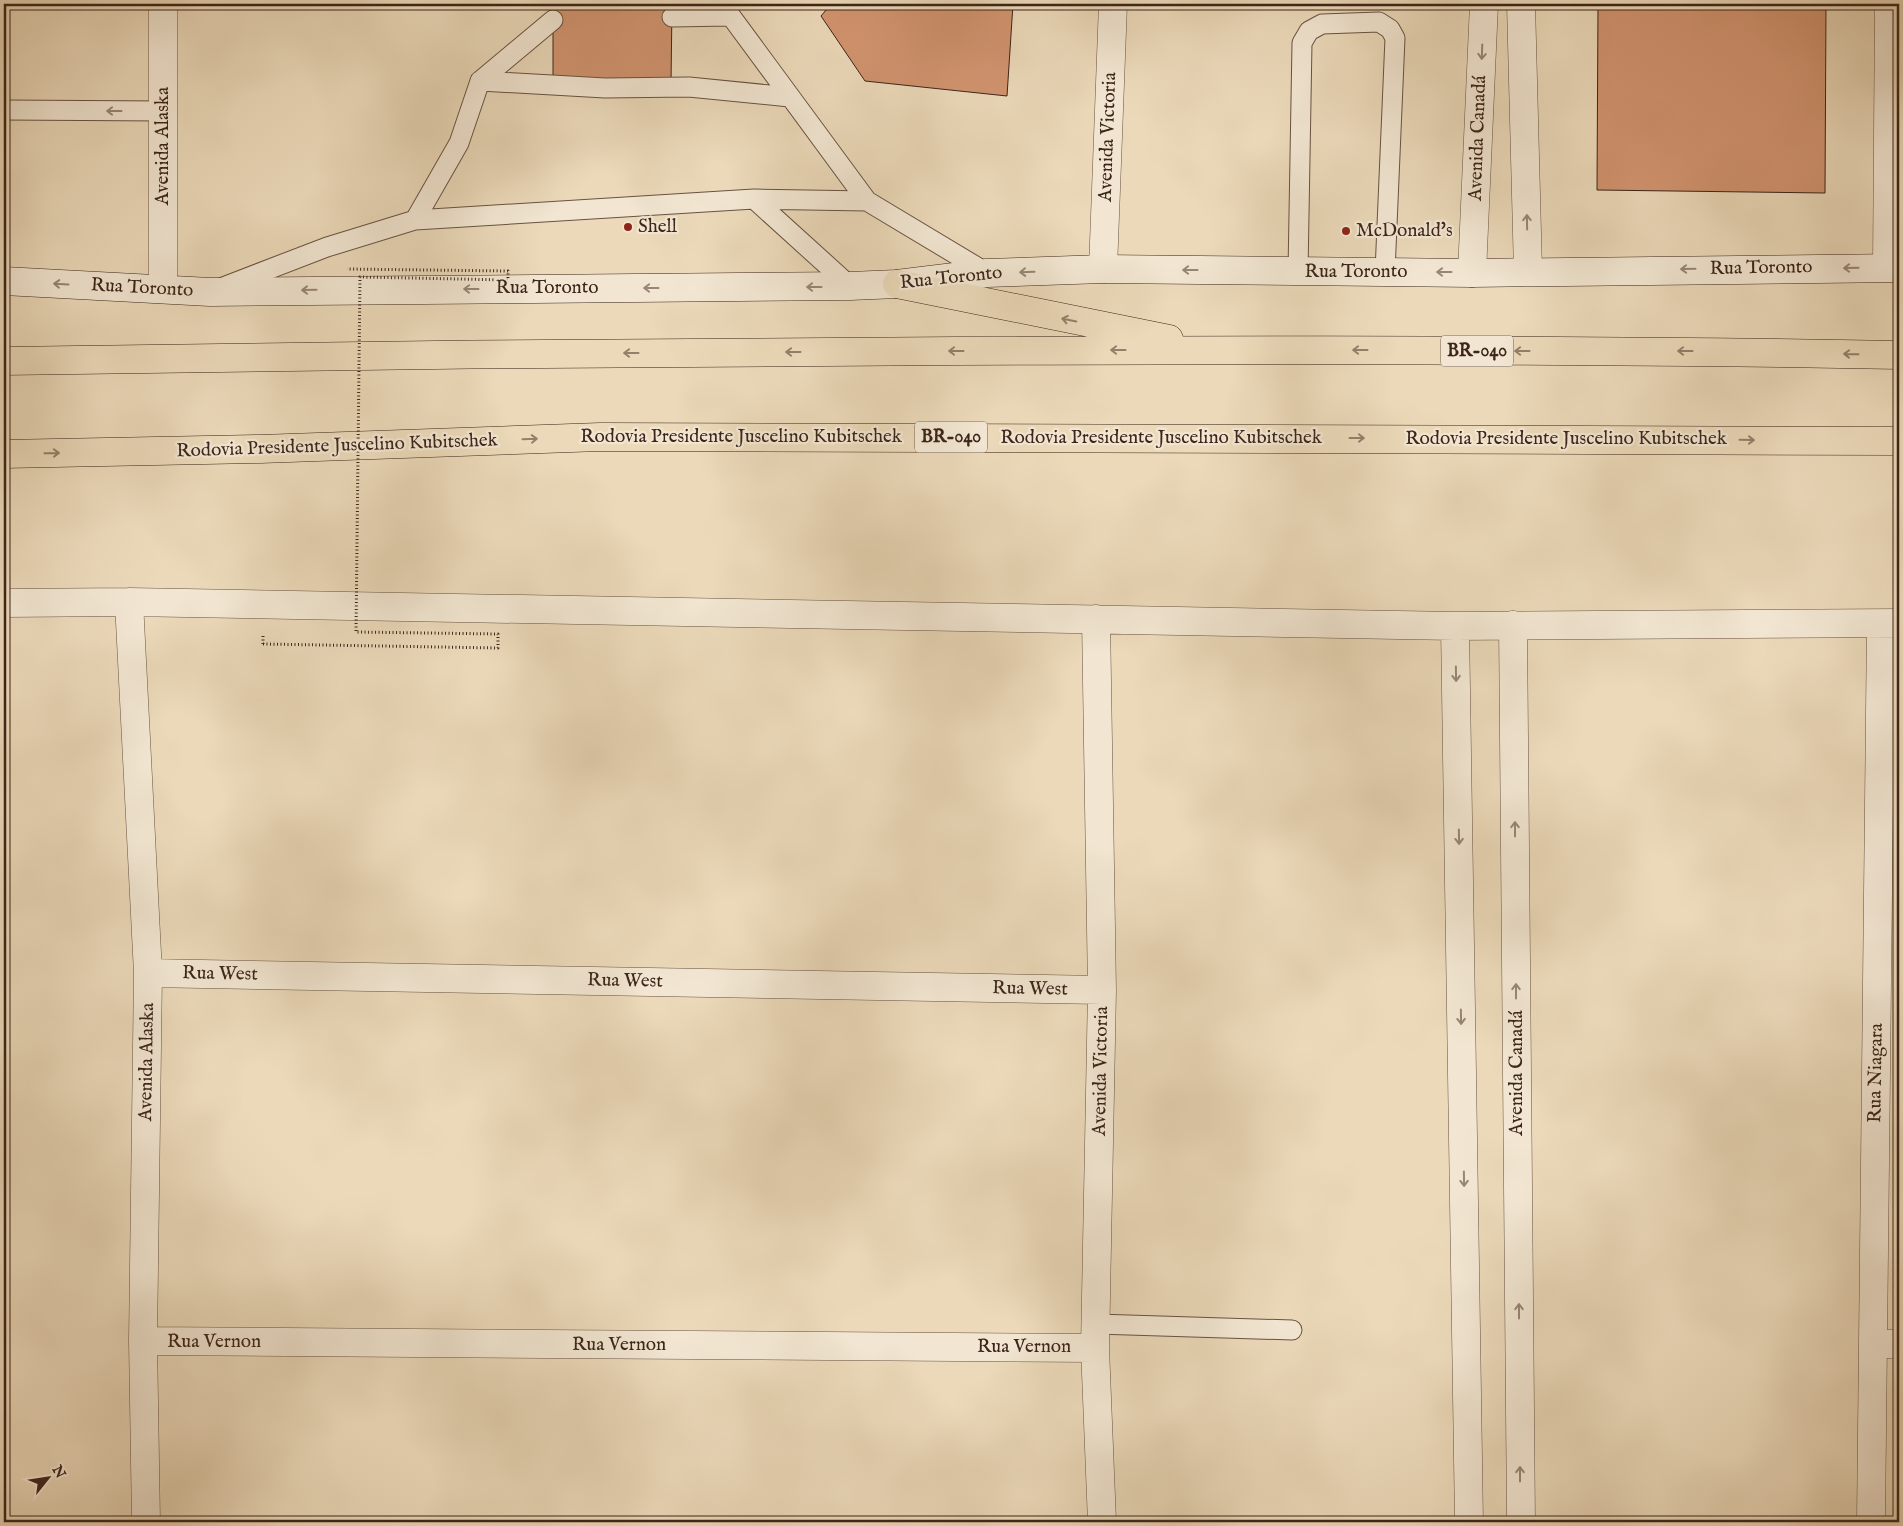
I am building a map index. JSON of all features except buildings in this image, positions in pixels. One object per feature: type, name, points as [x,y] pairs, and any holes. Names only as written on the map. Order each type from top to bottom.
[{"type":"highway","points":[[897,284],[1220,350]]},
{"type":"highway","name":"BR-040","points":[[4,361],[387,354],[1220,350],[1734,351],[1899,354]]},
{"type":"highway","name":"Rodovia Presidente Juscelino Kubitschek","points":[[4,454],[260,450],[600,437],[1899,441]]},
{"type":"street","name":"Avenida Alaska","points":[[163,4],[163,289]]},
{"type":"street","name":"Avenida Victoria","points":[[1103,270],[1113,4]]},
{"type":"street","name":"Avenida Canadá","points":[[1472,272],[1484,4]]},
{"type":"street","points":[[1521,4],[1528,271]]},
{"type":"street","points":[[1890,4],[1893,267]]},
{"type":"street","name":"Rua Toronto","points":[[4,281],[210,292],[850,286],[897,284],[986,273],[1103,270],[1472,272],[1893,267]]},
{"type":"street","name":"Avenida Alaska","points":[[129,602],[148,973],[143,1341],[146,1522]]},
{"type":"street","points":[[4,603],[129,602],[1455,626],[1890,624]]},
{"type":"street","name":"Avenida Victoria","points":[[1096,619],[1102,990],[1096,1336],[1102,1522]]},
{"type":"street","name":"Rua Niagara","points":[[1871,1522],[1886,1344],[1890,624]]},
{"type":"street","name":"Avenida Canadá","points":[[1513,625],[1520,1522]]},
{"type":"street","points":[[1455,626],[1469,1522]]},
{"type":"street","name":"Rua West","points":[[148,973],[1102,990]]},
{"type":"street","name":"Rua Vernon","points":[[143,1341],[1096,1336]]},
{"type":"lane","points":[[672,17],[726,10],[867,200],[986,273]]},
{"type":"lane","points":[[416,220],[460,143],[480,81],[553,20]]},
{"type":"lane","points":[[1298,272],[1302,43],[1309,31],[1322,24],[1379,22],[1390,29],[1395,38],[1385,272]]},
{"type":"lane","points":[[480,81],[605,88],[689,87],[790,97]]},
{"type":"lane","points":[[4,110],[163,111]]},
{"type":"lane","points":[[210,292],[326,247],[416,220],[754,199],[867,200]]},
{"type":"lane","points":[[754,199],[850,286]]},
{"type":"lane","points":[[1096,1336],[1292,1330]]},
{"type":"path","points":[[263,644],[498,648],[498,634],[356,632],[360,277],[508,280],[508,271],[347,269]]},
{"type":"place","name":"Shell","points":[[628,227]]},
{"type":"place","name":"McDonald's","points":[[1346,231]]}]
